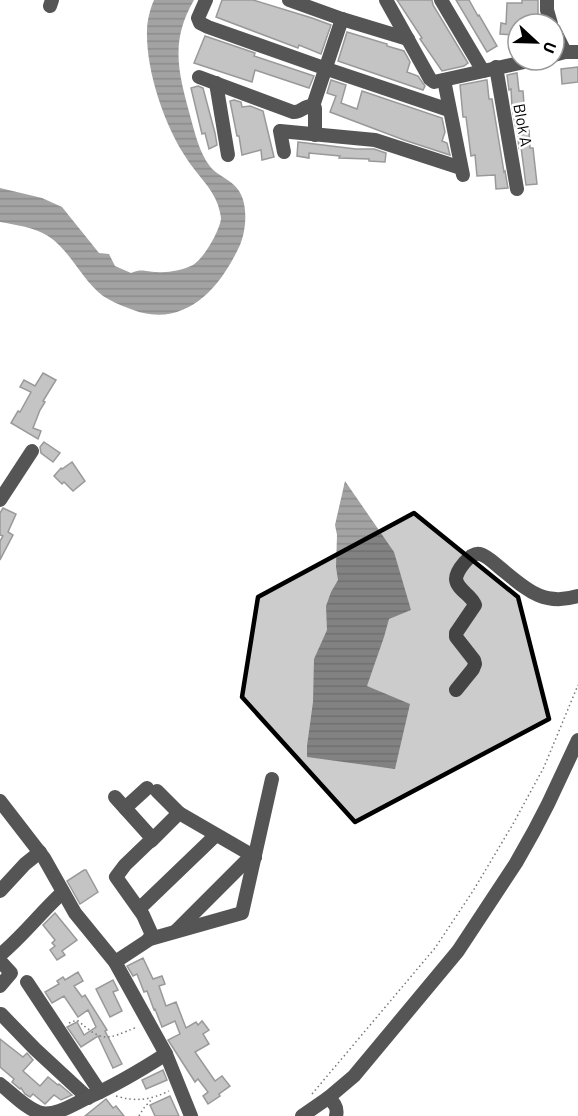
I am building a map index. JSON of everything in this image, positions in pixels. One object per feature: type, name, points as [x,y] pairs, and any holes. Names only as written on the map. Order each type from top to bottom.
[{"type":"street","points":[[206,0],[198,18],[200,23],[449,110]]},
{"type":"street","points":[[291,0],[342,19],[408,39]]},
{"type":"street","points":[[386,0],[432,81],[506,66]]},
{"type":"street","points":[[441,0],[490,69]]},
{"type":"street","points":[[315,135],[313,105],[342,19]]},
{"type":"street","name":"Blok A","points":[[490,69],[517,189]]},
{"type":"street","points":[[200,78],[296,112],[305,106],[313,105]]},
{"type":"street","points":[[280,131],[375,140],[462,172],[444,80]]},
{"type":"street","points":[[216,83],[228,155]]},
{"type":"street","points":[[270,104],[280,131],[284,152]]},
{"type":"street","points":[[0,500],[32,451]]},
{"type":"street","points":[[456,690],[475,664],[456,637],[456,633],[475,605],[472,598],[458,585],[456,580],[472,555],[478,553],[488,558],[524,587],[542,597],[551,600],[578,597]]},
{"type":"street","points":[[302,1116],[354,1076],[463,943],[516,863],[553,794],[578,740]]},
{"type":"street","points":[[115,962],[150,939],[242,913],[272,779]]},
{"type":"street","points":[[125,808],[152,790],[179,813],[255,857]]},
{"type":"street","points":[[115,797],[149,834],[151,841]]},
{"type":"street","points":[[0,801],[39,852],[75,913],[115,962],[166,1054],[191,1116]]},
{"type":"street","points":[[150,939],[152,933],[139,909],[116,876],[179,813]]},
{"type":"street","points":[[139,909],[216,835]]},
{"type":"street","points":[[0,891],[39,852]]},
{"type":"street","points":[[175,932],[246,861],[255,857]]},
{"type":"street","points":[[0,955],[63,892]]},
{"type":"street","points":[[0,961],[11,972],[0,986]]},
{"type":"street","points":[[27,982],[57,1028],[94,1095]]},
{"type":"street","points":[[1,1014],[35,1049],[94,1095]]},
{"type":"street","points":[[0,1084],[39,1112],[78,1111],[94,1095],[135,1074],[166,1054]]},
{"type":"street","points":[[328,1098],[337,1109],[336,1116]]},
{"type":"path","points":[[309,1098],[435,948],[473,891],[544,767],[578,685]]},
{"type":"path","points":[[57,1028],[77,1020],[95,1034],[106,1038],[149,1022]]},
{"type":"path","points":[[139,1116],[153,1099],[179,1086]]},
{"type":"path","points":[[94,1095],[126,1099],[153,1099]]},
{"type":"highlighted area","points":[[414,513],[518,597],[549,719],[355,822],[242,697],[258,597]]},
{"type":"shaded area","points":[[154,0],[194,0],[181,30],[179,45],[183,87],[194,131],[203,155],[212,168],[239,191],[245,214],[240,245],[210,291],[182,310],[165,314],[147,314],[109,300],[88,282],[63,249],[48,236],[31,228],[0,222],[0,188],[42,198],[62,207],[99,253],[109,254],[115,266],[131,273],[141,270],[175,271],[193,265],[206,251],[217,231],[221,219],[220,214],[212,192],[177,143],[163,113],[153,79],[147,46],[148,23]]},
{"type":"shaded area","points":[[345,481],[394,552],[411,610],[389,619],[367,686],[410,704],[395,769],[307,757],[313,702],[314,659],[327,630],[326,606],[338,580],[335,525]]},
{"type":"building","points":[[222,0],[253,0],[331,25],[321,54],[299,45],[298,48],[216,17]]},
{"type":"building","points":[[397,0],[432,0],[468,63],[442,71]]},
{"type":"building","points":[[456,0],[469,0],[497,46],[487,52]]},
{"type":"building","points":[[522,0],[538,0],[538,12],[507,12],[507,3],[522,3]]},
{"type":"building","points":[[501,23],[506,24],[506,34],[500,34]]},
{"type":"building","points":[[347,32],[404,51],[410,62],[407,72],[418,76],[425,86],[423,90],[338,61]]},
{"type":"building","points":[[205,36],[255,53],[254,56],[314,76],[309,88],[255,70],[252,82],[194,63]]},
{"type":"building","points":[[578,67],[578,82],[562,84],[561,72],[566,72],[566,68]]},
{"type":"building","points":[[517,73],[519,91],[523,91],[526,130],[529,130],[530,148],[533,148],[537,184],[526,185],[521,147],[519,148],[507,75]]},
{"type":"building","points":[[331,80],[346,85],[341,103],[357,109],[362,91],[442,118],[445,132],[442,141],[447,143],[450,155],[330,112],[336,96],[327,93]]},
{"type":"building","points":[[487,80],[508,188],[496,189],[495,175],[477,176],[475,155],[471,156],[466,117],[463,117],[460,85]]},
{"type":"building","points":[[198,86],[203,88],[215,133],[217,145],[209,149],[205,133],[202,134],[191,88]]},
{"type":"building","points":[[230,101],[241,102],[242,107],[250,106],[263,111],[274,157],[262,160],[261,150],[242,155]]},
{"type":"building","points":[[298,142],[374,149],[386,153],[385,162],[309,153],[309,158],[297,156]]},
{"type":"building","points":[[43,373],[56,380],[43,401],[45,402],[33,428],[41,431],[38,439],[11,423],[31,392],[20,387],[24,380],[35,386]]},
{"type":"building","points":[[44,442],[60,453],[53,462],[41,453],[40,447]]},
{"type":"building","points":[[72,462],[85,481],[73,491],[54,476],[61,468]]},
{"type":"building","points":[[3,508],[16,514],[8,532],[13,535],[0,560],[0,541],[3,536],[0,535],[0,513]]},
{"type":"building","points":[[84,870],[98,892],[80,904],[67,881]]},
{"type":"building","points":[[55,913],[77,940],[62,951],[65,955],[57,960],[50,950],[55,946],[52,943],[55,940],[43,925]]},
{"type":"building","points":[[143,958],[153,979],[162,976],[165,984],[159,986],[166,1006],[176,1002],[186,1028],[196,1022],[198,1025],[202,1021],[209,1030],[203,1034],[209,1044],[195,1052],[215,1081],[222,1076],[230,1086],[208,1104],[203,1096],[208,1092],[198,1079],[195,1082],[168,1040],[180,1034],[175,1021],[162,1027],[147,991],[144,992],[137,974],[133,976],[127,966]]},
{"type":"building","points":[[78,972],[83,981],[74,986],[82,997],[85,995],[107,1030],[105,1031],[122,1064],[113,1068],[98,1036],[81,1047],[67,1027],[77,1022],[84,1035],[96,1027],[88,1010],[78,1017],[64,996],[52,1003],[45,992],[59,984],[57,981],[63,977],[65,980]]},
{"type":"building","points":[[113,980],[118,990],[113,992],[122,1011],[110,1017],[96,989]]},
{"type":"building","points":[[0,1039],[23,1057],[27,1053],[33,1060],[23,1071],[40,1086],[48,1077],[72,1095],[61,1100],[54,1095],[45,1104],[33,1094],[30,1097],[25,1094],[12,1082],[14,1079],[0,1067]]},
{"type":"building","points":[[163,1070],[167,1080],[146,1089],[142,1080]]},
{"type":"building","points":[[170,1096],[179,1116],[155,1116],[150,1105]]},
{"type":"building","points":[[106,1099],[124,1116],[85,1116]]}]
